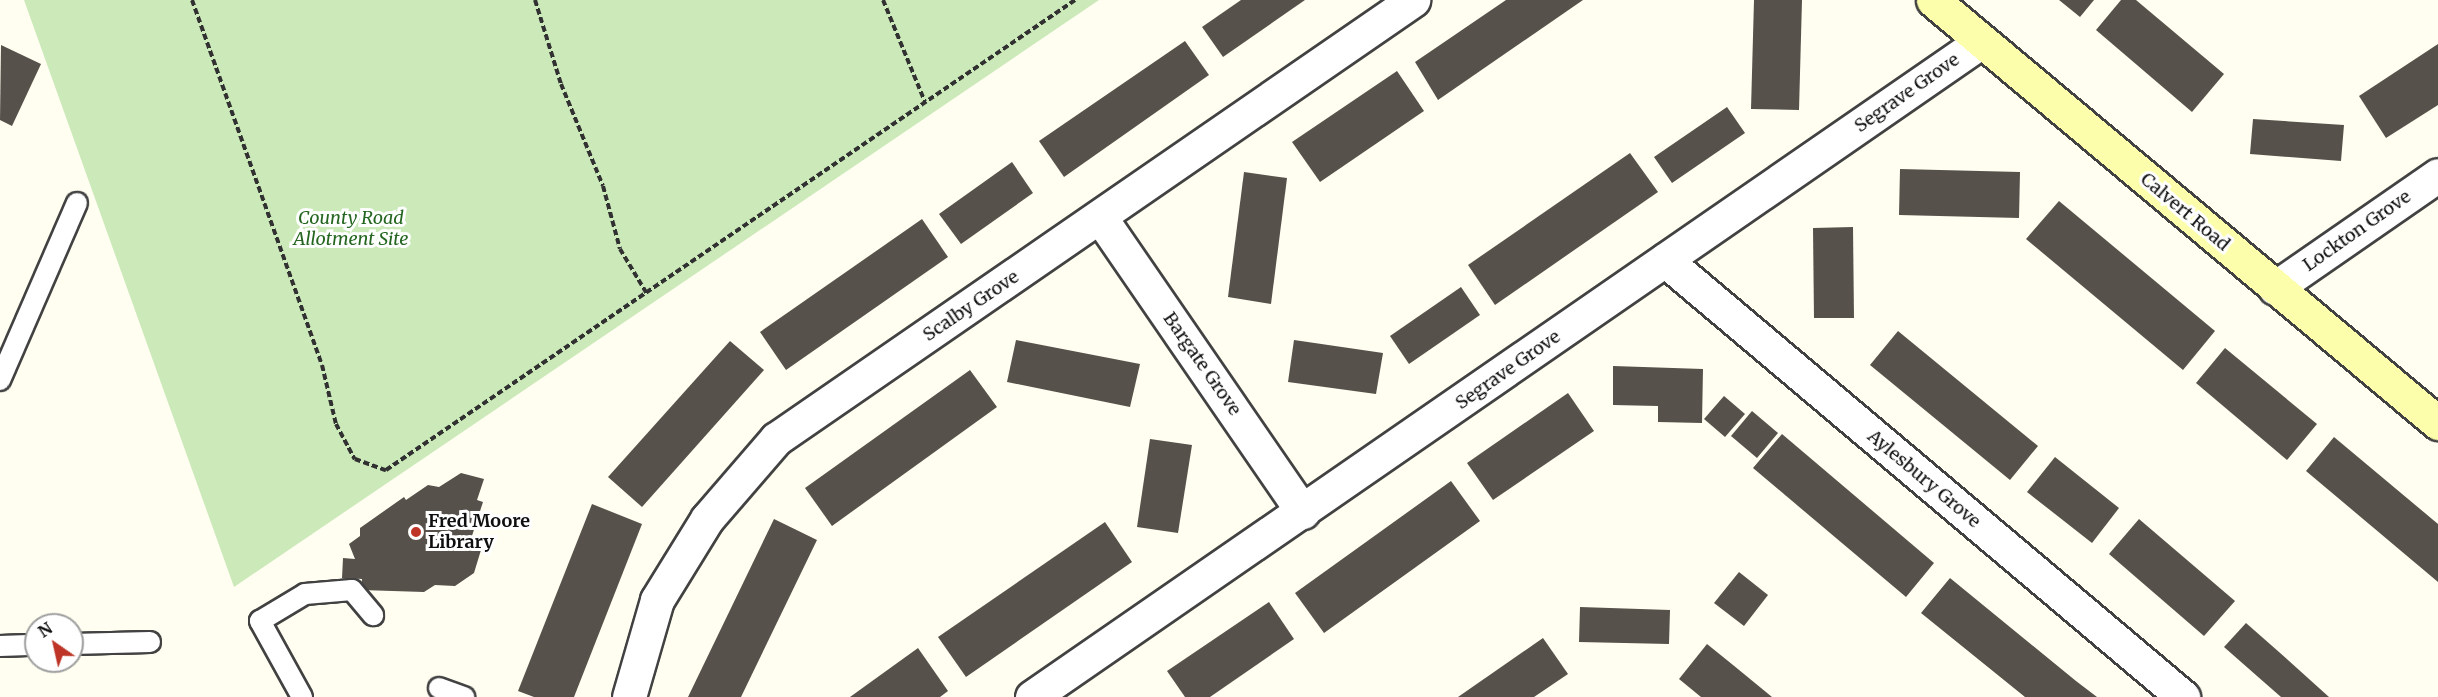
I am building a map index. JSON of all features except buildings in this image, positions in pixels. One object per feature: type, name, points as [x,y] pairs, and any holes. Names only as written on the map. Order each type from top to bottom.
[{"type":"street","name":"Scalby Grove","points":[[629,697],[657,600],[706,519],[776,439],[1413,0]]},
{"type":"street","name":"Calvert Road","points":[[1933,0],[2438,423]]},
{"type":"street","name":"Segrave Grove","points":[[1032,697],[1982,41]]},
{"type":"street","name":"Lockton Grove","points":[[2275,288],[2438,175]]},
{"type":"street","name":"Bargate Grove","points":[[1100,217],[1303,512]]},
{"type":"street","name":"Aylesbury Grove","points":[[1665,260],[2183,697]]},
{"type":"lane","points":[[0,380],[77,203]]},
{"type":"lane","points":[[302,697],[260,621],[305,594],[352,590],[373,615]]},
{"type":"lane","points":[[84,644],[150,642]]},
{"type":"lane","points":[[0,646],[24,645]]},
{"type":"lane","points":[[439,688],[464,697]]},
{"type":"path","points":[[192,0],[322,365],[336,424],[355,459],[386,470],[1075,0]]},
{"type":"path","points":[[535,0],[561,84],[603,186],[620,249],[647,294]]},
{"type":"path","points":[[883,0],[925,102]]},
{"type":"green space","name":"County Road Allotment Site","points":[[24,0],[1099,0],[234,587]]},
{"type":"place","name":"Fred Moore Library","points":[[416,532]]}]
